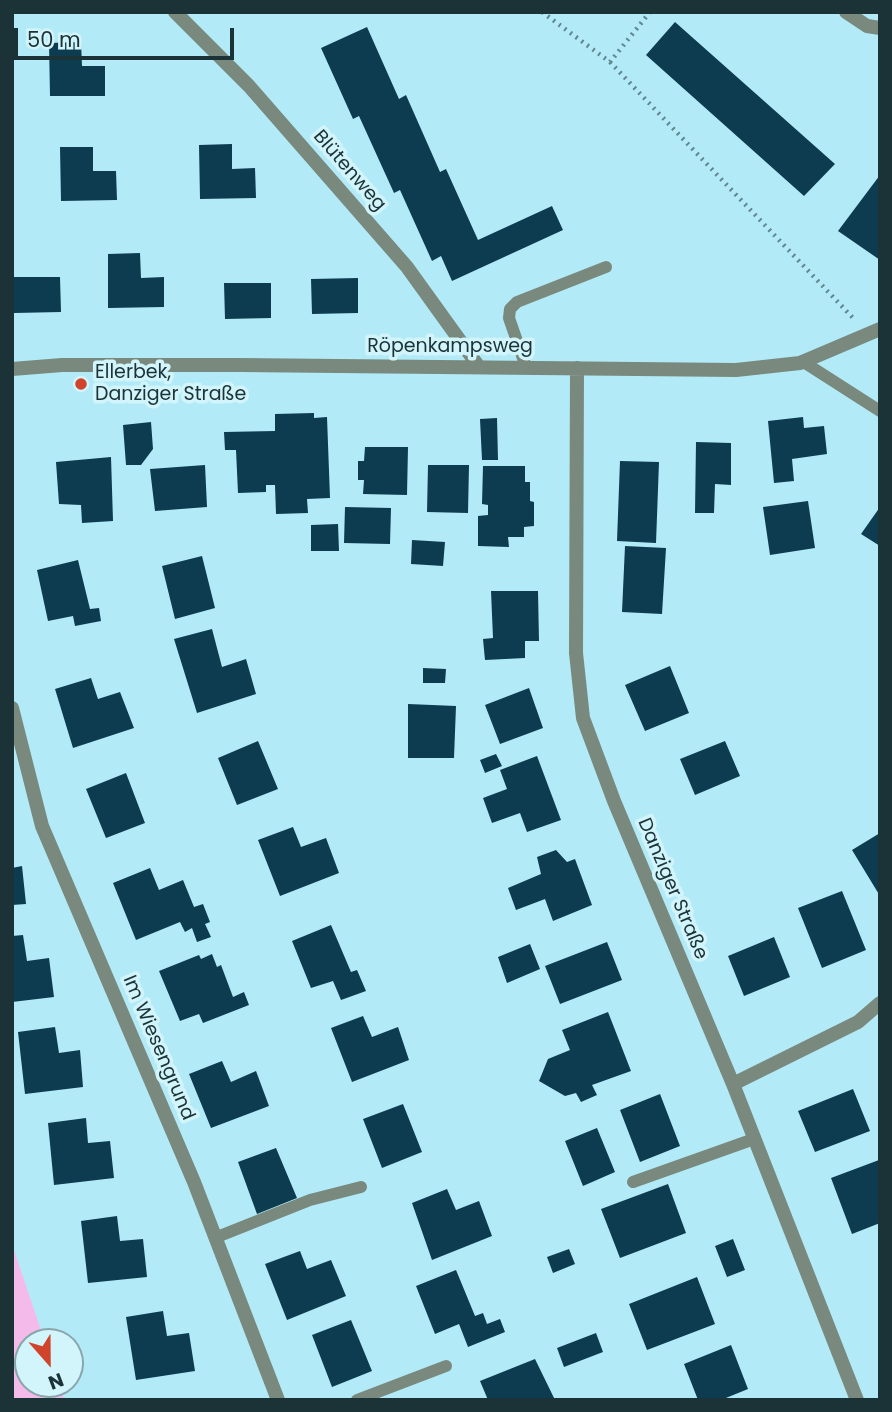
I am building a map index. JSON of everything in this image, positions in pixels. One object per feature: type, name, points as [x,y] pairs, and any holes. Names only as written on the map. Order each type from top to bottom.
[{"type":"street","name":"Blütenweg","points":[[175,12],[249,86],[407,267],[480,367]]},
{"type":"street","points":[[846,12],[867,26],[880,28]]},
{"type":"street","name":"Röpenkampsweg","points":[[12,369],[82,365],[736,370],[802,361],[874,332]]},
{"type":"street","name":"Danziger Straße","points":[[577,368],[576,653],[583,718],[614,801],[733,1084],[857,1400]]},
{"type":"street","name":"Im Wiesengrund","points":[[12,708],[42,826],[217,1237],[278,1400]]},
{"type":"street","points":[[733,1084],[858,1022],[880,1003]]},
{"type":"lane","points":[[526,367],[509,318],[510,309],[517,302],[606,267]]},
{"type":"lane","points":[[802,361],[880,411]]},
{"type":"lane","points":[[633,1182],[754,1139]]},
{"type":"lane","points":[[217,1237],[310,1200],[361,1187]]},
{"type":"lane","points":[[356,1400],[446,1366]]},
{"type":"path","points":[[542,12],[610,62],[874,332]]},
{"type":"path","points":[[610,62],[650,12]]},
{"type":"shaded area","points":[[12,1244],[40,1328],[14,1328],[14,1398],[64,1400],[12,1400]]},
{"type":"building","points":[[675,22],[835,164],[804,196],[646,55]]},
{"type":"building","points":[[367,27],[399,99],[406,95],[440,172],[446,169],[478,240],[552,206],[563,230],[452,281],[441,256],[432,261],[400,190],[394,193],[359,116],[353,119],[321,48]]},
{"type":"building","points":[[81,42],[82,66],[105,66],[105,96],[50,96],[49,43]]},
{"type":"building","points":[[232,144],[232,169],[255,168],[256,198],[200,199],[199,145]]},
{"type":"building","points":[[60,147],[93,147],[93,171],[116,171],[117,200],[61,201]]},
{"type":"building","points":[[880,175],[880,260],[838,231]]},
{"type":"building","points":[[140,253],[141,278],[164,277],[164,307],[108,308],[108,254]]},
{"type":"building","points":[[14,277],[60,277],[61,312],[14,313]]},
{"type":"building","points":[[358,278],[358,313],[312,314],[311,279]]},
{"type":"building","points":[[224,283],[271,283],[271,318],[225,319]]},
{"type":"building","points":[[314,413],[314,418],[327,417],[330,498],[307,499],[308,513],[276,514],[275,485],[266,485],[266,492],[238,493],[236,450],[225,450],[224,432],[275,431],[275,414]]},
{"type":"building","points":[[803,417],[804,428],[824,426],[827,454],[792,459],[794,481],[774,483],[768,421]]},
{"type":"building","points":[[497,418],[498,460],[482,460],[480,419]]},
{"type":"building","points":[[151,422],[153,449],[141,465],[126,465],[123,425]]},
{"type":"building","points":[[696,442],[731,443],[731,485],[715,484],[714,513],[695,513]]},
{"type":"building","points":[[365,447],[408,447],[407,495],[363,494],[364,480],[358,480],[358,461],[364,461]]},
{"type":"building","points":[[111,457],[113,521],[82,523],[81,505],[59,504],[56,462]]},
{"type":"building","points":[[620,461],[659,462],[656,543],[617,541]]},
{"type":"building","points":[[205,465],[207,507],[155,511],[150,469]]},
{"type":"building","points":[[428,465],[469,465],[468,513],[427,512]]},
{"type":"building","points":[[483,466],[525,466],[525,482],[530,482],[530,501],[534,502],[534,526],[524,527],[524,537],[508,537],[509,547],[478,546],[478,516],[488,515],[488,505],[482,504]]},
{"type":"building","points":[[808,501],[815,548],[770,555],[763,507]]},
{"type":"building","points":[[345,507],[391,508],[390,544],[344,543]]},
{"type":"building","points":[[880,507],[880,546],[861,534]]},
{"type":"building","points":[[338,524],[339,551],[311,551],[311,525]]},
{"type":"building","points":[[412,540],[445,542],[443,566],[411,564]]},
{"type":"building","points":[[625,546],[666,548],[662,614],[622,612]]},
{"type":"building","points":[[202,556],[215,608],[175,619],[162,566]]},
{"type":"building","points":[[78,560],[90,609],[99,608],[101,621],[75,626],[73,616],[48,621],[37,570]]},
{"type":"building","points":[[491,591],[538,591],[539,641],[525,641],[525,658],[485,660],[483,639],[493,638]]},
{"type":"building","points":[[212,629],[222,667],[246,659],[256,694],[197,713],[174,639]]},
{"type":"building","points":[[670,666],[689,713],[645,731],[625,685]]},
{"type":"building","points":[[423,668],[446,669],[445,683],[423,683]]},
{"type":"building","points":[[91,678],[98,699],[120,692],[134,728],[73,748],[55,689]]},
{"type":"building","points":[[529,688],[543,728],[500,744],[485,705]]},
{"type":"building","points":[[408,704],[456,706],[454,758],[408,758]]},
{"type":"building","points":[[258,741],[278,789],[237,805],[218,758]]},
{"type":"building","points":[[725,741],[740,776],[695,795],[680,759]]},
{"type":"building","points":[[496,754],[502,766],[485,773],[480,760]]},
{"type":"building","points":[[537,756],[561,820],[527,832],[520,813],[492,823],[483,798],[507,789],[500,770]]},
{"type":"building","points":[[126,773],[145,823],[106,838],[86,789]]},
{"type":"building","points":[[293,827],[301,847],[326,838],[339,873],[280,896],[258,840]]},
{"type":"building","points":[[880,833],[880,896],[852,850]]},
{"type":"building","points":[[556,850],[567,862],[575,859],[592,905],[553,921],[545,899],[516,910],[508,888],[541,874],[537,857]]},
{"type":"building","points":[[22,866],[26,904],[12,905],[12,868]]},
{"type":"building","points":[[150,868],[159,890],[183,880],[194,907],[203,904],[210,922],[205,924],[211,937],[197,942],[192,928],[185,932],[180,922],[136,940],[113,883]]},
{"type":"building","points":[[842,891],[866,950],[822,968],[798,908]]},
{"type":"building","points":[[331,925],[351,972],[357,970],[366,991],[341,1000],[333,981],[311,988],[292,941]]},
{"type":"building","points":[[23,935],[27,961],[49,958],[54,997],[12,1002],[12,936]]},
{"type":"building","points":[[774,937],[790,977],[744,996],[728,956]]},
{"type":"building","points":[[607,942],[622,980],[560,1004],[545,966]]},
{"type":"building","points":[[530,944],[540,969],[507,983],[498,957]]},
{"type":"building","points":[[212,954],[217,967],[221,965],[233,997],[244,992],[249,1005],[203,1023],[199,1014],[180,1021],[159,971],[199,955],[201,959]]},
{"type":"building","points":[[608,1012],[631,1071],[592,1085],[597,1095],[581,1102],[576,1093],[565,1096],[539,1081],[548,1059],[570,1050],[562,1030]]},
{"type":"building","points":[[363,1016],[372,1037],[398,1027],[409,1060],[352,1082],[331,1028]]},
{"type":"building","points":[[55,1027],[59,1053],[80,1050],[83,1087],[25,1094],[18,1032]]},
{"type":"building","points":[[222,1061],[231,1082],[256,1071],[269,1106],[211,1128],[189,1074]]},
{"type":"building","points":[[853,1089],[870,1131],[815,1152],[798,1111]]},
{"type":"building","points":[[660,1094],[680,1146],[640,1162],[620,1110]]},
{"type":"building","points":[[403,1104],[422,1152],[382,1168],[363,1119]]},
{"type":"building","points":[[86,1118],[88,1143],[110,1141],[114,1178],[54,1185],[48,1123]]},
{"type":"building","points":[[597,1128],[615,1172],[583,1186],[565,1141]]},
{"type":"building","points":[[276,1148],[297,1198],[257,1214],[238,1162]]},
{"type":"building","points":[[879,1160],[880,1223],[852,1234],[831,1178]]},
{"type":"building","points":[[668,1184],[686,1233],[620,1258],[601,1209]]},
{"type":"building","points":[[447,1189],[456,1210],[479,1201],[492,1236],[432,1260],[412,1203]]},
{"type":"building","points":[[117,1216],[120,1241],[143,1239],[147,1277],[88,1283],[81,1221]]},
{"type":"building","points":[[733,1239],[745,1270],[727,1277],[715,1246]]},
{"type":"building","points":[[569,1249],[575,1264],[553,1273],[547,1257]]},
{"type":"building","points":[[300,1251],[307,1269],[331,1260],[346,1296],[287,1320],[265,1264]]},
{"type":"building","points":[[456,1270],[475,1316],[483,1313],[487,1324],[500,1319],[505,1332],[468,1347],[459,1324],[435,1334],[416,1286]]},
{"type":"building","points":[[697,1277],[715,1324],[647,1350],[629,1304]]},
{"type":"building","points":[[163,1311],[167,1336],[189,1333],[195,1371],[136,1380],[126,1317]]},
{"type":"building","points":[[351,1320],[372,1371],[332,1387],[312,1335]]},
{"type":"building","points":[[596,1333],[603,1352],[564,1367],[557,1348]]},
{"type":"building","points":[[731,1345],[748,1389],[721,1400],[698,1400],[684,1364]]},
{"type":"building","points":[[535,1359],[555,1400],[488,1400],[480,1381]]},
{"type":"place","name":"Ellerbek, Danziger Straße","points":[[81,384]]}]
